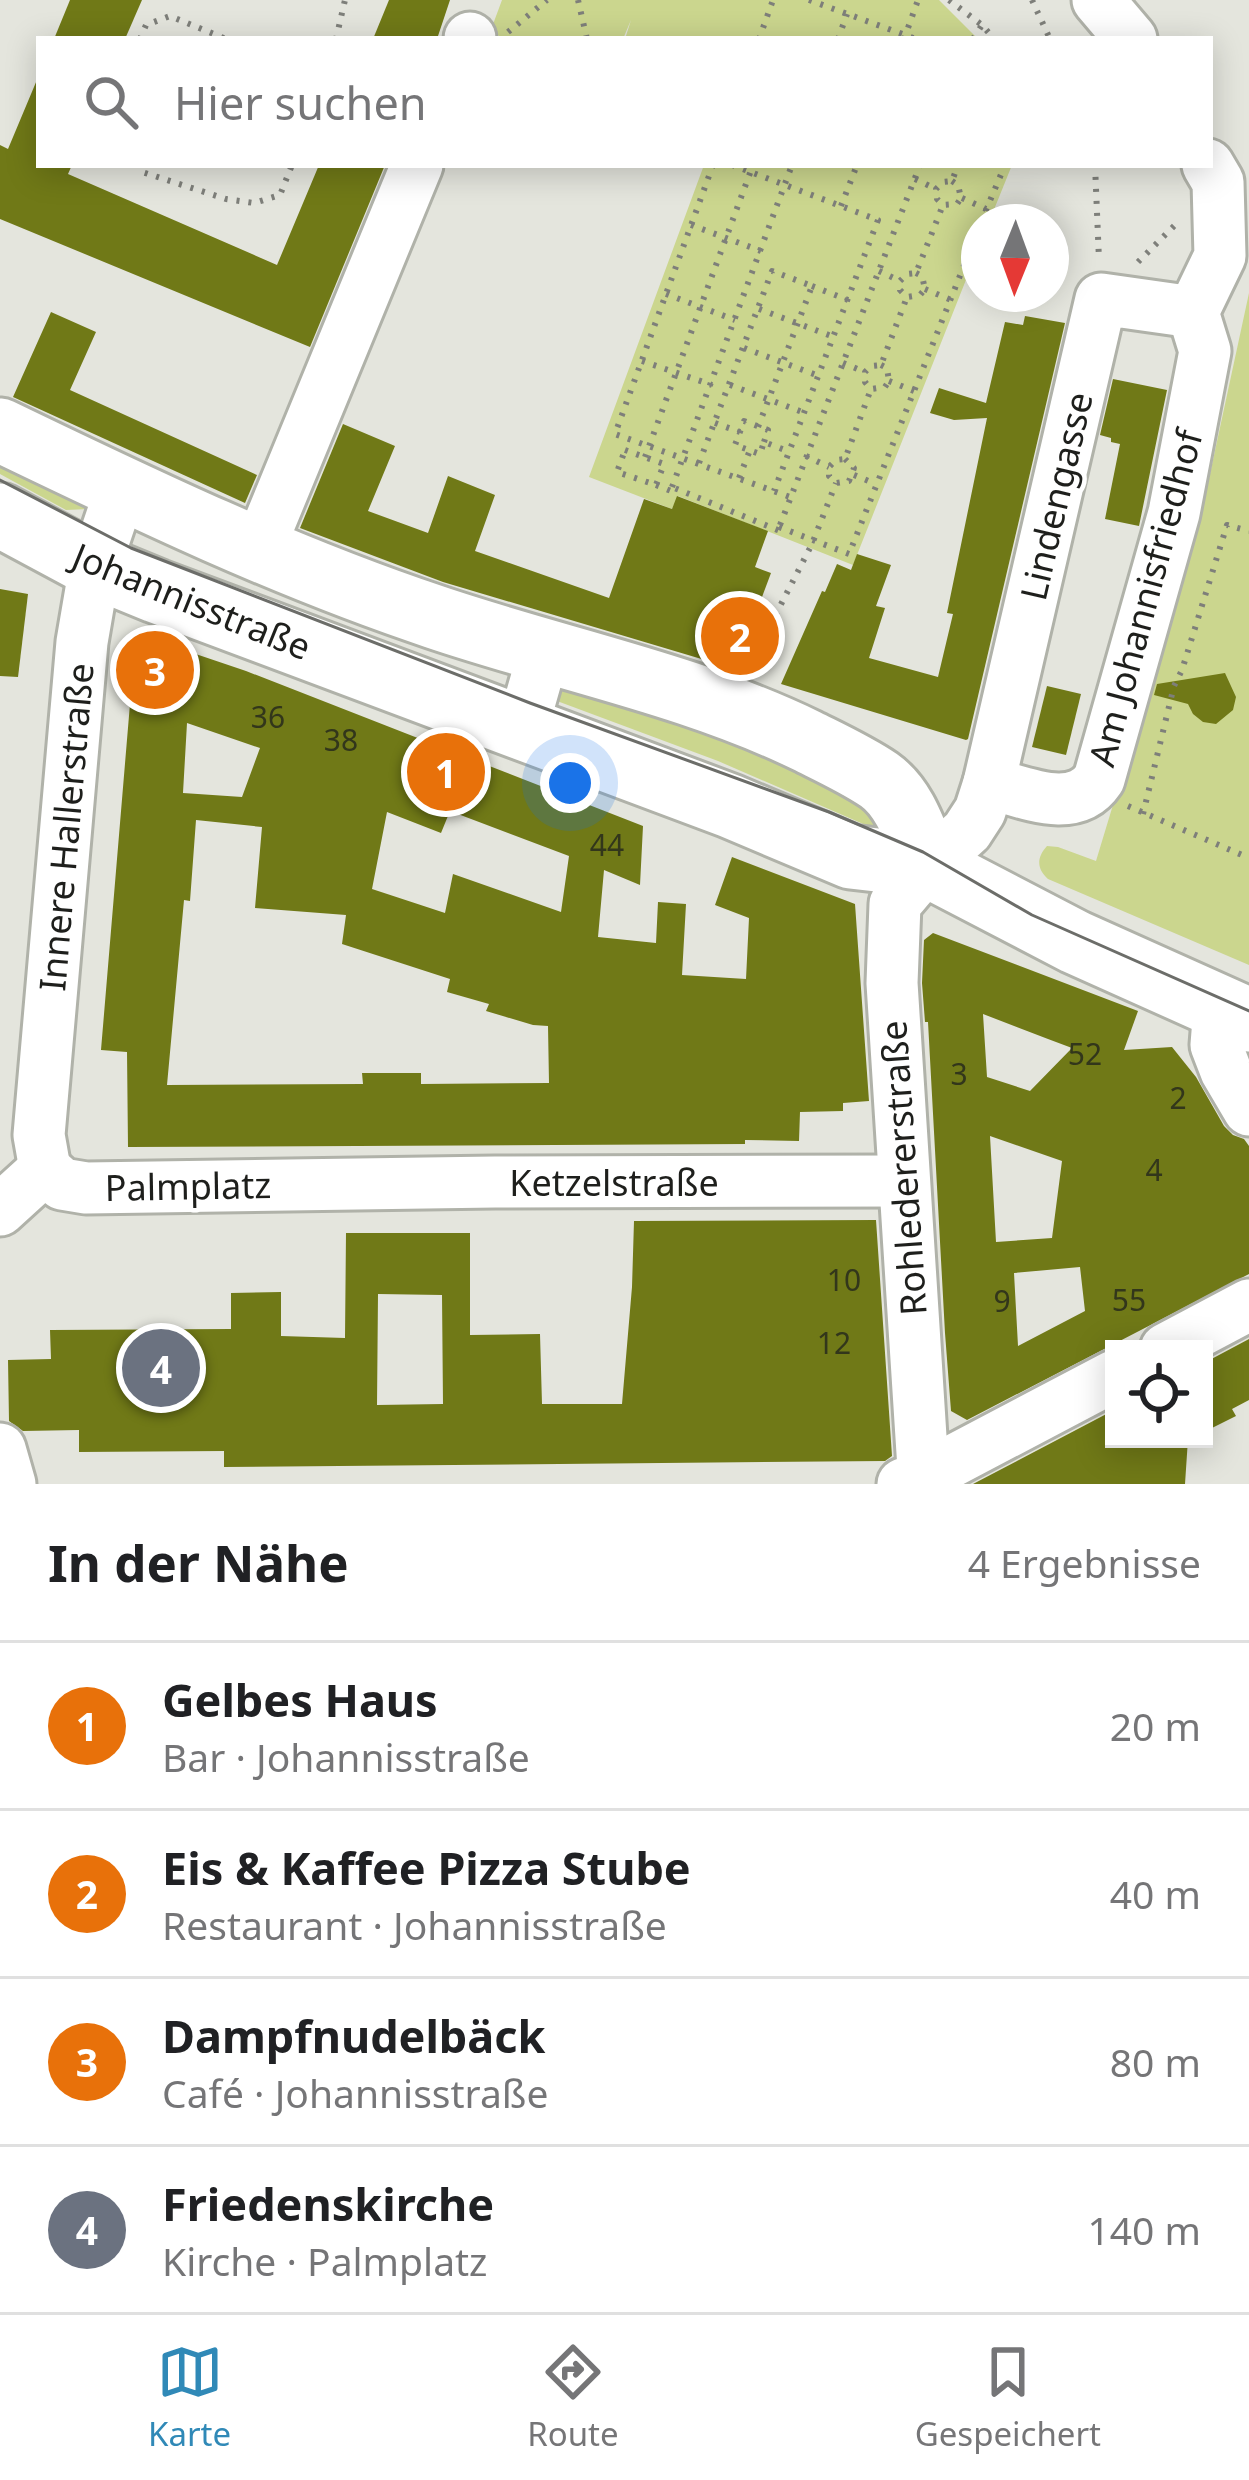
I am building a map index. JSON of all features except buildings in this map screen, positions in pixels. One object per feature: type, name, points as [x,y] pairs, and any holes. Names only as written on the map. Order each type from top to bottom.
[{"type":"main road","name":"Johannisstraße","points":[[0,430],[258,551],[434,617],[760,719],[863,771],[897,796],[929,866]]},
{"type":"main road","name":"Johannisstraße","points":[[0,515],[95,566],[851,857],[929,866],[1075,942],[1234,1013]]},
{"type":"street","points":[[1098,0],[1128,36]]},
{"type":"street","name":"Johannisstraße","points":[[258,551],[416,168]]},
{"type":"street","points":[[1102,299],[1192,312],[1220,256],[1223,201]]},
{"type":"street","name":"Lindengasse","points":[[989,783],[1102,299]]},
{"type":"street","name":"Am Johannisfriedhof","points":[[989,783],[1065,801],[1091,791],[1100,779],[1174,513],[1204,351],[1192,312]]},
{"type":"street","name":"Innere Hallerstraße","points":[[22,1168],[39,1135],[82,642],[95,566],[121,489]]},
{"type":"street","points":[[522,729],[544,652]]},
{"type":"street","points":[[929,866],[967,831],[989,783]]},
{"type":"street","name":"Rohledererstraße","points":[[917,1482],[893,924],[895,904],[929,866]]},
{"type":"street","points":[[1234,1013],[1216,1045],[1249,1110]]},
{"type":"street","points":[[0,1210],[22,1168]]},
{"type":"street","name":"Palmplatz","points":[[22,1168],[86,1188],[325,1184]]},
{"type":"street","name":"Ketzelstraße","points":[[325,1184],[903,1181]]},
{"type":"street","points":[[1183,1340],[1249,1305]]},
{"type":"street","points":[[917,1482],[1105,1381]]},
{"type":"street","points":[[0,1450],[10,1484]]},
{"type":"path","points":[[337,36],[345,0]]},
{"type":"path","points":[[578,0],[586,36]]},
{"type":"path","points":[[760,36],[773,0]]},
{"type":"path","points":[[812,0],[903,36]]},
{"type":"path","points":[[905,36],[918,0]]},
{"type":"path","points":[[949,0],[991,36]]},
{"type":"path","points":[[1032,0],[1049,36]]},
{"type":"path","points":[[839,36],[848,14]]},
{"type":"path","points":[[141,36],[146,25],[170,16],[219,36]]},
{"type":"path","points":[[975,36],[982,25]]},
{"type":"path","points":[[139,168],[226,199],[254,203],[280,195],[291,168]]},
{"type":"path","points":[[712,168],[615,434],[790,497]]},
{"type":"path","points":[[645,457],[751,168],[878,220],[774,491]]},
{"type":"path","points":[[656,485],[664,464],[625,450],[617,472],[671,491],[791,168]]},
{"type":"path","points":[[841,206],[855,168]]},
{"type":"path","points":[[778,528],[919,168]]},
{"type":"path","points":[[952,181],[957,168]]},
{"type":"path","points":[[988,204],[1004,168]]},
{"type":"path","points":[[1095,168],[1102,299]]},
{"type":"path","points":[[915,179],[937,189]]},
{"type":"path","points":[[952,181],[961,198],[957,204],[943,205],[937,189],[952,181]]},
{"type":"path","points":[[961,198],[975,204]]},
{"type":"path","points":[[1102,299],[1223,201]]},
{"type":"path","points":[[916,273],[943,205]]},
{"type":"path","points":[[691,225],[761,251]]},
{"type":"path","points":[[699,464],[772,271],[848,300]]},
{"type":"path","points":[[878,271],[900,281]]},
{"type":"path","points":[[916,273],[922,276],[925,289],[920,296],[907,297],[900,290],[900,281],[916,273]]},
{"type":"path","points":[[672,487],[848,558],[961,274]]},
{"type":"path","points":[[758,427],[812,286]]},
{"type":"path","points":[[925,289],[951,300]]},
{"type":"path","points":[[666,294],[735,320]]},
{"type":"path","points":[[881,365],[907,297]]},
{"type":"path","points":[[758,309],[834,338]]},
{"type":"path","points":[[743,347],[819,376]]},
{"type":"path","points":[[642,361],[712,385]]},
{"type":"path","points":[[842,364],[865,373]]},
{"type":"path","points":[[871,389],[865,373],[871,366],[886,368],[890,381]]},
{"type":"path","points":[[890,381],[914,391]]},
{"type":"path","points":[[871,389],[890,381]]},
{"type":"path","points":[[730,385],[805,413]]},
{"type":"path","points":[[845,459],[871,389]]},
{"type":"path","points":[[744,422],[768,430],[760,454],[735,445],[740,432],[744,422]]},
{"type":"path","points":[[715,423],[740,432]]},
{"type":"path","points":[[764,442],[790,452]]},
{"type":"path","points":[[739,478],[750,450]]},
{"type":"path","points":[[806,456],[830,466]]},
{"type":"path","points":[[836,483],[829,476],[830,466],[845,459]]},
{"type":"path","points":[[836,483],[854,475],[845,459]]},
{"type":"path","points":[[854,475],[876,484]]},
{"type":"path","points":[[759,647],[813,542],[836,483]]},
{"type":"path","points":[[1143,814],[1174,686],[1227,525],[1249,531]]},
{"type":"path","points":[[1091,791],[1249,858]]},
{"type":"green space","points":[[502,0],[939,0],[975,36],[626,36],[631,20],[624,36],[499,36],[492,27]]},
{"type":"green space","points":[[703,168],[1011,168],[996,204],[961,204],[961,292],[853,565],[678,496],[672,509],[589,477]]},
{"type":"green space","points":[[1249,293],[1249,965],[1048,879],[1039,863],[1047,846],[1096,861],[1202,511]]},
{"type":"green space","points":[[0,451],[81,483],[89,509],[66,510],[0,474]]},
{"type":"green space","points":[[560,665],[756,724],[896,821],[877,830],[718,761],[549,698]]},
{"type":"tram line","points":[[0,480],[131,548],[530,703],[829,812],[923,852],[1032,915],[1249,1011]]},
{"type":"place","name":"Eis & Kaffee Pizza Stube","points":[[740,636]]},
{"type":"place","name":"Dampfnudelbäck","points":[[155,670]]},
{"type":"place","name":"Gelbes Haus","points":[[446,772]]},
{"type":"place","name":"Friedenskirche","points":[[161,1368]]}]
